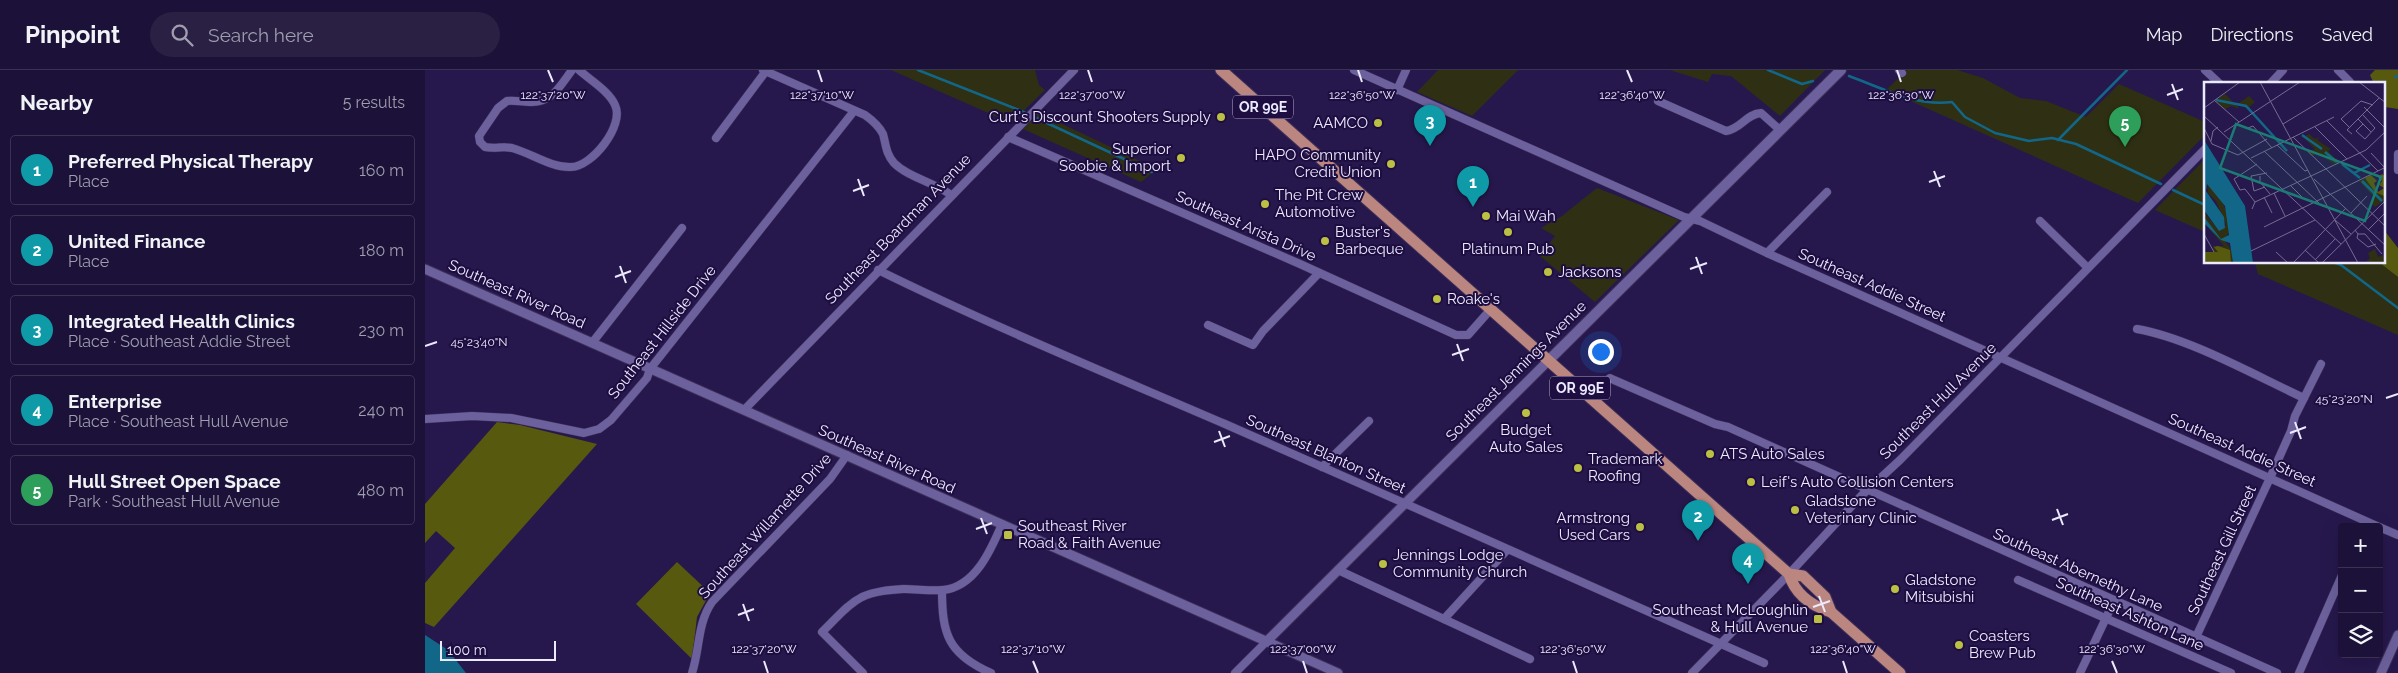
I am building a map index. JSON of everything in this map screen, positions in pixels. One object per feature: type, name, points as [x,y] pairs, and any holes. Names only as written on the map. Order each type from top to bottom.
[{"type":"main road","name":"OR 99E","points":[[1221,70],[1789,574],[1793,587],[1816,608],[1831,612],[1900,673]]},
{"type":"main road","name":"Southeast Jennings Avenue","points":[[1548,361],[1841,70]]},
{"type":"street","points":[[572,70],[555,93],[547,100],[535,102],[507,101],[498,108],[479,136],[480,142],[485,147],[514,149],[567,167],[584,164],[593,157],[615,126],[617,111],[610,97],[579,70]]},
{"type":"street","name":"Southeast Boardman Avenue","points":[[744,410],[1074,70]]},
{"type":"street","name":"Southeast Addie Street","points":[[1354,70],[2001,357],[2270,478],[2362,523]]},
{"type":"street","points":[[1397,90],[1406,70]]},
{"type":"street","points":[[2205,70],[2218,82]]},
{"type":"street","points":[[2272,82],[2283,70]]},
{"type":"street","points":[[2338,70],[2350,82]]},
{"type":"street","points":[[716,138],[765,71],[865,114],[883,134],[887,152],[896,165],[951,195]]},
{"type":"street","points":[[1658,101],[1726,131],[1734,129],[1751,114],[1761,113],[1780,130]]},
{"type":"street","name":"Southeast Hillside Drive","points":[[425,420],[472,416],[511,418],[537,422],[578,433],[592,431],[611,420],[647,378],[650,369],[854,110]]},
{"type":"street","name":"Southeast Arista Drive","points":[[1008,137],[1460,337],[1472,331],[1491,309]]},
{"type":"street","name":"Southeast Hull Avenue","points":[[1692,673],[1869,489],[2204,150]]},
{"type":"street","points":[[2398,154],[2398,170]]},
{"type":"street","points":[[1767,253],[1827,192]]},
{"type":"street","points":[[2040,221],[2087,267]]},
{"type":"street","points":[[592,343],[682,228]]},
{"type":"street","name":"Southeast River Road","points":[[425,269],[1339,673]]},
{"type":"street","name":"Southeast Blanton Street","points":[[878,270],[985,320],[1406,503],[1507,550],[1763,663]]},
{"type":"street","points":[[1209,325],[1253,344],[1263,331],[1319,273]]},
{"type":"street","points":[[2137,329],[2153,332],[2190,346],[2304,398]]},
{"type":"street","name":"Southeast Jennings Avenue","points":[[1235,673],[1548,361]]},
{"type":"street","name":"Southeast Gill Street","points":[[2196,637],[2321,364]]},
{"type":"street","name":"Southeast Abernethy Lane","points":[[1602,384],[1610,378],[1869,489],[2277,673]]},
{"type":"street","points":[[1322,467],[1369,421]]},
{"type":"street","name":"Southeast Willamette Drive","points":[[694,672],[700,625],[712,602],[830,479],[847,455]]},
{"type":"street","points":[[863,673],[822,632],[849,605],[876,592],[953,588],[972,574],[990,553],[1002,524]]},
{"type":"street","name":"Southeast Addie Street","points":[[2383,529],[2398,535]]},
{"type":"street","points":[[1444,619],[1507,550]]},
{"type":"street","points":[[1338,570],[1530,659]]},
{"type":"street","name":"Southeast Ashton Lane","points":[[2018,580],[2231,673]]},
{"type":"street","points":[[2299,673],[2338,584]]},
{"type":"street","points":[[942,590],[944,625],[952,646],[963,658],[991,673]]},
{"type":"street","points":[[2080,673],[2114,601]]},
{"type":"street","points":[[2381,673],[2398,635]]},
{"type":"green space","points":[[891,70],[1035,70],[1039,85],[1045,90],[1011,123]]},
{"type":"green space","points":[[1438,70],[1518,70],[1472,116],[1417,92]]},
{"type":"green space","points":[[1670,70],[1825,70],[1780,116],[1731,76],[1712,74],[1708,82]]},
{"type":"green space","points":[[1907,70],[1957,70],[1983,78],[2020,98],[2046,101],[2086,117],[2119,84],[2204,122],[2204,136],[2138,203],[1886,90]]},
{"type":"green space","points":[[1039,113],[1157,169],[1141,182],[1023,129]]},
{"type":"green space","points":[[2204,160],[2204,232],[2155,210]]},
{"type":"green space","points":[[1597,188],[1679,220],[1595,302],[1540,256],[1555,236],[1541,228],[1562,216]]},
{"type":"green space","points":[[2255,264],[2381,264],[2398,277],[2398,335],[2258,274]]},
{"type":"shaded area","points":[[2375,70],[2398,70],[2398,109],[2385,107],[2385,82],[2373,82],[2370,75]]},
{"type":"shaded area","points":[[2385,231],[2398,248],[2398,277],[2381,264],[2385,264]]},
{"type":"shaded area","points":[[497,422],[520,425],[597,444],[434,627],[425,623],[425,583],[455,548],[436,531],[425,543],[425,504]]},
{"type":"shaded area","points":[[677,562],[710,593],[697,617],[692,659],[636,604]]},
{"type":"water","points":[[425,635],[448,650],[466,673],[425,673]]},
{"type":"waterway","points":[[918,70],[1019,110],[1152,172]]},
{"type":"waterway","points":[[1768,70],[1802,84],[1813,81]]},
{"type":"waterway","points":[[2058,140],[2127,70]]},
{"type":"waterway","points":[[1849,76],[1913,99],[1926,102],[1952,102],[1965,117],[1995,133],[2029,141],[2052,138],[2076,144],[2161,184]]},
{"type":"waterway","points":[[2173,190],[2204,205]]},
{"type":"waterway","points":[[2338,264],[2398,308]]},
{"type":"place","name":"Curt's Discount Shooters Supply","points":[[1221,117]]},
{"type":"place","name":"AAMCO","points":[[1378,123]]},
{"type":"place","name":"Integrated Health Clinics","points":[[1430,146]]},
{"type":"place","name":"Hull Street Open Space","points":[[2125,147]]},
{"type":"place","name":"Superior Soobie & Import","points":[[1181,158]]},
{"type":"place","name":"HAPO Community Credit Union","points":[[1391,164]]},
{"type":"place","name":"The Pit Crew Automotive","points":[[1265,204]]},
{"type":"place","name":"Preferred Physical Therapy","points":[[1473,207]]},
{"type":"place","name":"Mai Wah","points":[[1486,216]]},
{"type":"place","name":"Platinum Pub","points":[[1508,232]]},
{"type":"place","name":"Buster's Barbeque","points":[[1325,241]]},
{"type":"place","name":"Jacksons","points":[[1548,272]]},
{"type":"place","name":"Roake's","points":[[1437,299]]},
{"type":"place","name":"Budget Auto Sales","points":[[1526,413]]},
{"type":"place","name":"ATS Auto Sales","points":[[1710,454]]},
{"type":"place","name":"Trademark Roofing","points":[[1578,468]]},
{"type":"place","name":"Leif's Auto Collision Centers","points":[[1751,482]]},
{"type":"place","name":"Gladstone Veterinary Clinic","points":[[1795,510]]},
{"type":"place","name":"Armstrong Used Cars","points":[[1640,527]]},
{"type":"place","name":"Southeast River Road & Faith Avenue","points":[[1008,535]]},
{"type":"place","name":"United Finance","points":[[1698,541]]},
{"type":"place","name":"Jennings Lodge Community Church","points":[[1383,564]]},
{"type":"place","name":"Enterprise","points":[[1748,584]]},
{"type":"place","name":"Gladstone Mitsubishi","points":[[1895,589]]},
{"type":"place","name":"Southeast McLoughlin & Hull Avenue","points":[[1818,619]]},
{"type":"place","name":"Coasters Brew Pub","points":[[1959,645]]}]
